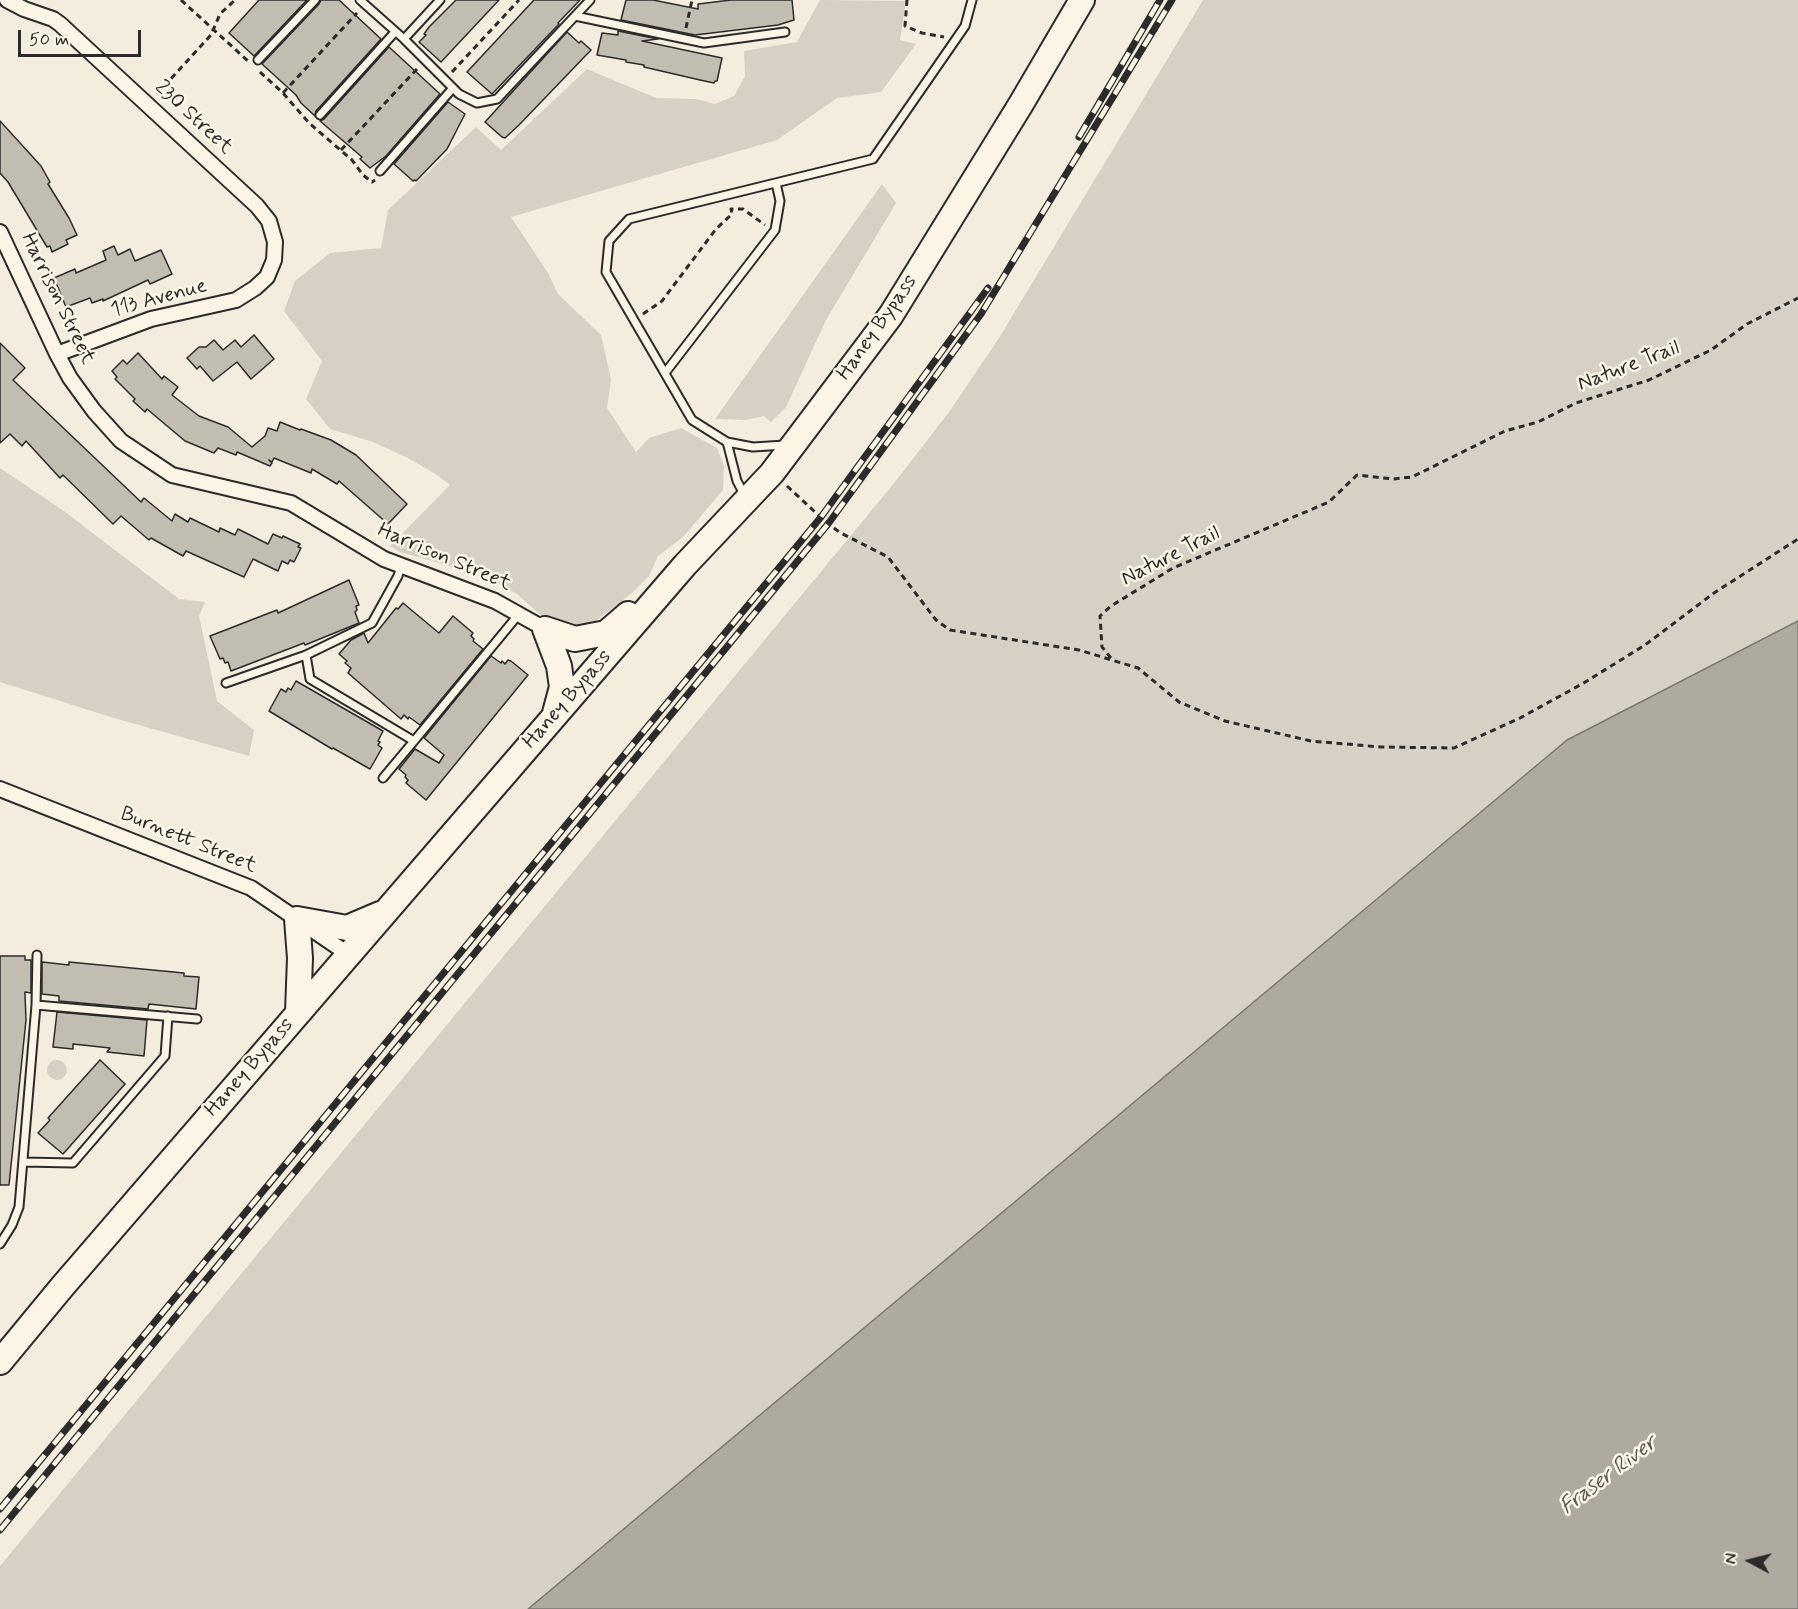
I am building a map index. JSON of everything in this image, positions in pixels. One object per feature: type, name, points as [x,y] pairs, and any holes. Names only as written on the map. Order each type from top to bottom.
[{"type":"highway","name":"Haney Bypass","points":[[0,1362],[348,954],[685,566],[772,473],[891,315],[1082,0]]},
{"type":"highway","points":[[545,629],[575,639],[606,633],[685,566]]},
{"type":"highway","points":[[545,629],[559,666],[562,687],[555,716]]},
{"type":"highway","points":[[298,1012],[300,958],[297,919],[348,927],[385,912]]},
{"type":"street","name":"230 Street","points":[[7,0],[60,24],[257,206],[269,221],[275,242],[274,260],[267,277]]},
{"type":"street","name":"Harrison Street","points":[[0,232],[57,354],[94,411],[121,441],[172,475],[291,503],[384,559],[495,601],[545,629]]},
{"type":"street","name":"113 Avenue","points":[[57,354],[151,319],[236,300],[267,277]]},
{"type":"street","name":"Burnett Street","points":[[0,789],[251,888],[348,954]]},
{"type":"lane","points":[[258,60],[315,0]]},
{"type":"lane","points":[[360,0],[404,39],[459,94],[477,103],[497,99],[590,0]]},
{"type":"lane","points":[[404,39],[440,0]]},
{"type":"lane","points":[[794,445],[753,447],[727,442],[692,420],[606,272],[609,241],[629,219],[873,159],[965,26],[972,0]]},
{"type":"lane","points":[[575,16],[704,42],[785,32]]},
{"type":"lane","points":[[320,115],[395,32]]},
{"type":"lane","points":[[380,171],[453,88]]},
{"type":"lane","points":[[665,373],[774,231],[780,201],[776,183]]},
{"type":"lane","points":[[727,442],[737,481],[747,499]]},
{"type":"lane","points":[[226,683],[306,655],[372,623],[398,576],[401,565]]},
{"type":"lane","points":[[383,778],[519,614]]},
{"type":"lane","points":[[306,655],[310,679],[414,741]]},
{"type":"lane","points":[[0,1244],[12,1225],[19,1207],[36,1005],[37,955]]},
{"type":"lane","points":[[36,1005],[197,1019]]},
{"type":"lane","points":[[24,1162],[73,1163],[165,1056],[168,1016]]},
{"type":"path","points":[[181,0],[248,61]]},
{"type":"path","points":[[186,4],[190,0]]},
{"type":"path","points":[[156,95],[211,35],[220,14],[235,0]]},
{"type":"path","points":[[444,80],[519,0]]},
{"type":"path","points":[[684,39],[692,0]]},
{"type":"path","points":[[907,0],[905,26],[922,33],[956,39]]},
{"type":"path","points":[[283,93],[358,13]]},
{"type":"path","points":[[257,69],[283,93],[309,123],[341,150],[372,182],[380,171]]},
{"type":"path","points":[[341,150],[417,69]]},
{"type":"path","points":[[634,320],[662,302],[716,229],[732,214],[731,209],[743,209],[774,231]]},
{"type":"path","name":"Nature Trail","points":[[1112,659],[1102,647],[1100,616],[1111,606],[1173,568],[1329,502],[1357,474],[1394,480],[1412,477],[1505,431],[1538,422],[1576,403],[1649,380],[1712,350],[1747,324],[1798,298]]},
{"type":"path","points":[[772,473],[828,524],[888,557],[936,621],[950,630],[1079,650],[1112,659],[1138,668],[1179,702],[1225,722],[1311,741],[1381,747],[1454,748],[1520,718],[1582,684],[1645,645],[1714,593],[1798,539]]},
{"type":"shaded area","points":[[820,0],[906,1],[900,40],[916,44],[881,92],[837,98],[777,140],[511,217],[548,273],[558,294],[601,335],[611,379],[607,408],[636,452],[649,438],[681,428],[717,448],[724,466],[723,490],[684,536],[658,556],[649,576],[632,593],[593,623],[571,626],[543,617],[517,594],[493,581],[400,552],[390,546],[450,485],[408,458],[373,442],[330,429],[306,399],[322,361],[284,311],[295,281],[330,253],[381,248],[388,210],[476,127],[501,150],[587,69],[656,98],[696,99],[715,104],[734,96],[745,76],[744,51],[797,42]]},
{"type":"shaded area","points":[[1203,0],[1798,0],[1798,621],[1567,740],[528,1609],[0,1609],[0,1566],[895,482],[949,412],[999,338]]},
{"type":"shaded area","points":[[882,184],[896,203],[826,320],[786,407],[771,422],[764,416],[745,420],[715,419]]},
{"type":"shaded area","points":[[0,468],[64,511],[179,599],[205,602],[199,616],[217,701],[254,730],[249,756],[114,718],[0,682]]},
{"type":"shaded area","points":[[53,1060],[61,1060],[67,1066],[67,1074],[61,1080],[53,1080],[47,1074],[47,1066]]},
{"type":"water","name":"Fraser River","points":[[1798,621],[1798,1609],[528,1609],[1567,740]]},
{"type":"building","points":[[259,0],[307,0],[254,56],[229,33]]},
{"type":"building","points":[[321,0],[339,0],[381,39],[316,111],[315,116],[262,64]]},
{"type":"building","points":[[456,0],[499,0],[441,62],[419,42],[426,35],[424,34],[429,27]]},
{"type":"building","points":[[534,0],[580,0],[492,94],[467,72]]},
{"type":"building","points":[[626,0],[653,0],[698,9],[698,4],[731,0],[792,0],[794,20],[778,25],[695,35],[621,20]]},
{"type":"building","points":[[618,31],[658,39],[642,41],[722,58],[717,81],[714,83],[700,80],[644,67],[644,65],[626,62],[626,60],[597,55],[602,33],[618,35]]},
{"type":"building","points":[[567,32],[591,50],[519,125],[505,138],[502,137],[485,122]]},
{"type":"building","points":[[389,47],[440,94],[386,156],[370,168],[360,159],[362,157],[320,121]]},
{"type":"building","points":[[448,102],[465,114],[447,149],[416,181],[413,181],[394,164]]},
{"type":"building","points":[[0,121],[41,166],[50,182],[48,184],[77,235],[66,240],[68,244],[52,252],[0,173]]},
{"type":"building","points":[[114,246],[118,255],[130,249],[135,261],[161,250],[172,274],[150,284],[148,280],[103,301],[103,299],[92,303],[90,298],[66,307],[54,278],[75,269],[76,273],[106,260],[103,251]]},
{"type":"building","points":[[254,335],[274,359],[251,379],[237,362],[213,381],[200,366],[197,369],[187,358],[199,347],[206,347],[214,340],[223,350],[235,340],[241,347]]},
{"type":"building","points":[[0,343],[25,368],[13,380],[141,502],[144,498],[172,521],[175,514],[188,522],[190,518],[219,532],[220,528],[235,535],[238,529],[268,544],[273,534],[282,538],[283,536],[300,544],[298,547],[301,548],[294,562],[290,560],[288,564],[282,561],[278,571],[253,559],[244,577],[186,551],[183,556],[151,538],[149,540],[121,516],[113,524],[63,475],[60,478],[26,441],[22,446],[10,434],[0,443]]},
{"type":"building","points":[[138,353],[162,379],[164,376],[178,387],[172,395],[199,416],[228,427],[252,447],[265,436],[268,428],[277,431],[280,422],[331,440],[356,455],[407,504],[388,524],[339,481],[337,484],[312,469],[311,473],[274,458],[272,462],[269,460],[272,463],[270,466],[237,452],[236,455],[218,448],[214,453],[185,441],[147,409],[145,412],[115,379],[117,377],[112,371],[123,360],[127,364]]},
{"type":"building","points":[[349,580],[359,605],[356,606],[355,612],[359,623],[231,671],[228,662],[225,663],[223,658],[220,659],[210,636],[277,610],[278,613]]},
{"type":"building","points":[[403,603],[439,633],[453,616],[473,633],[471,636],[473,641],[483,649],[420,725],[404,715],[401,719],[348,673],[351,668],[339,654],[351,640],[364,633],[368,643],[396,608],[398,609]]},
{"type":"building","points":[[491,656],[505,664],[508,660],[511,661],[528,675],[426,800],[406,783],[408,780],[406,775],[399,769],[415,749],[439,763],[444,755],[424,738]]},
{"type":"building","points":[[296,681],[383,731],[378,741],[380,742],[378,745],[382,748],[370,769],[269,711],[281,689],[286,692],[288,688],[291,690]]},
{"type":"building","points":[[0,956],[25,956],[25,960],[31,960],[31,993],[25,992],[26,1020],[9,1185],[0,1185]]},
{"type":"building","points":[[42,962],[69,965],[69,962],[184,973],[184,976],[199,977],[196,1009],[149,1004],[148,1009],[59,1001],[59,996],[42,994]]},
{"type":"building","points":[[57,1012],[147,1020],[144,1056],[107,1052],[110,1048],[73,1044],[73,1049],[53,1047]]},
{"type":"building","points":[[100,1060],[125,1084],[63,1154],[38,1133],[50,1120],[48,1118]]},
{"type":"railway","points":[[1079,137],[1160,0]]},
{"type":"railway","points":[[0,1530],[828,524],[981,314],[1172,0]]},
{"type":"railway","points":[[0,1509],[821,517],[988,288]]}]
